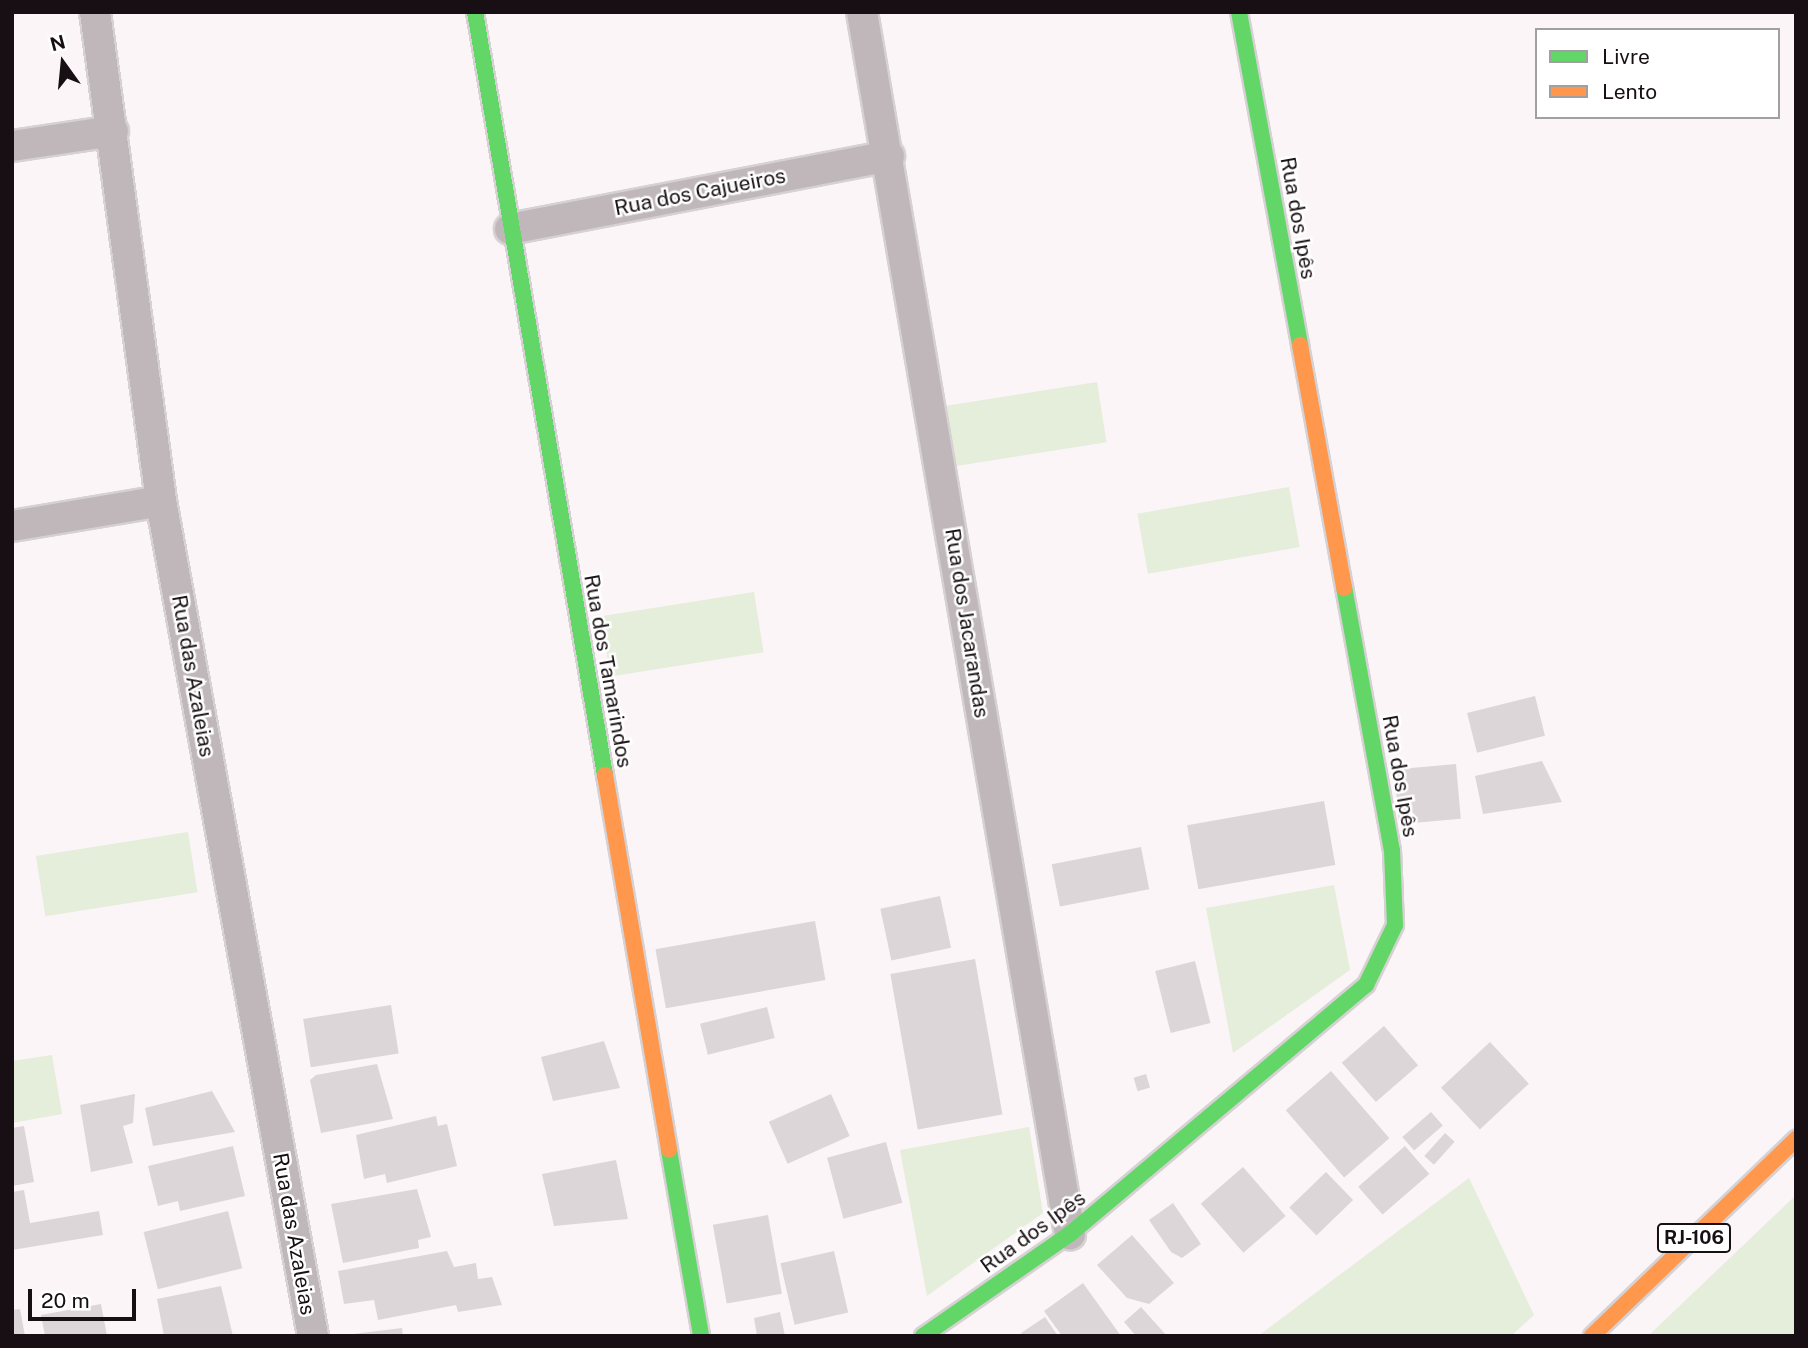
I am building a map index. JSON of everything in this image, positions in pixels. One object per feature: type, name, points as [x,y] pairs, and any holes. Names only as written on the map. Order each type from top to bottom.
[{"type":"main road","name":"Rua dos Tamarindos","points":[[475,12],[701,1336]]},
{"type":"main road","name":"Rua dos Ipês","points":[[923,1336],[1070,1234],[1342,1009],[1366,985],[1395,925],[1392,851],[1239,12]]},
{"type":"main road","name":"RJ-106","points":[[1592,1336],[1796,1139]]},
{"type":"street","name":"Rua das Azaleias","points":[[95,12],[161,501],[313,1336]]},
{"type":"street","name":"Rua dos Jacarandas","points":[[862,12],[889,156],[1070,1234]]},
{"type":"street","points":[[12,146],[113,131]]},
{"type":"street","name":"Rua dos Cajueiros","points":[[510,229],[889,156]]},
{"type":"street","points":[[12,526],[161,501]]},
{"type":"green space","points":[[1097,382],[1107,442],[954,466],[945,406]]},
{"type":"green space","points":[[1289,487],[1300,547],[1148,574],[1137,514]]},
{"type":"green space","points":[[754,592],[764,652],[610,676],[601,616]]},
{"type":"green space","points":[[188,832],[198,892],[45,916],[36,856]]},
{"type":"green space","points":[[1334,885],[1350,970],[1233,1053],[1206,908]]},
{"type":"green space","points":[[52,1055],[62,1114],[12,1123],[12,1061]]},
{"type":"green space","points":[[1029,1127],[1043,1213],[927,1296],[900,1150]]},
{"type":"green space","points":[[1469,1178],[1534,1315],[1511,1336],[1258,1336]]},
{"type":"green space","points":[[1796,1195],[1794,1336],[1648,1336]]},
{"type":"building","points":[[1535,696],[1545,736],[1477,753],[1467,713]]},
{"type":"building","points":[[1542,761],[1562,802],[1483,814],[1475,776]]},
{"type":"building","points":[[1456,764],[1461,819],[1399,824],[1394,769]]},
{"type":"building","points":[[1324,801],[1335,865],[1198,889],[1187,825]]},
{"type":"building","points":[[1141,847],[1149,889],[1060,907],[1052,864]]},
{"type":"building","points":[[940,896],[951,948],[891,961],[880,909]]},
{"type":"building","points":[[815,921],[825,980],[666,1008],[655,949]]},
{"type":"building","points":[[975,959],[1002,1115],[918,1130],[890,974]]},
{"type":"building","points":[[1195,961],[1210,1023],[1171,1033],[1155,971]]},
{"type":"building","points":[[391,1005],[399,1053],[311,1067],[303,1019]]},
{"type":"building","points":[[767,1007],[775,1038],[708,1055],[700,1024]]},
{"type":"building","points":[[1384,1026],[1418,1065],[1376,1102],[1342,1063]]},
{"type":"building","points":[[604,1041],[620,1088],[553,1101],[541,1057]]},
{"type":"building","points":[[1490,1042],[1529,1084],[1480,1129],[1441,1088]]},
{"type":"building","points":[[377,1064],[393,1119],[321,1133],[310,1080],[316,1075]]},
{"type":"building","points":[[1331,1071],[1389,1138],[1344,1178],[1286,1110]]},
{"type":"building","points":[[1146,1074],[1150,1087],[1138,1091],[1134,1078]]},
{"type":"building","points":[[212,1091],[235,1132],[153,1146],[145,1108]]},
{"type":"building","points":[[135,1094],[133,1123],[123,1126],[133,1163],[91,1172],[80,1105]]},
{"type":"building","points":[[831,1094],[850,1136],[788,1164],[769,1122]]},
{"type":"building","points":[[1431,1112],[1443,1126],[1414,1151],[1402,1137]]},
{"type":"building","points":[[436,1116],[438,1126],[447,1124],[457,1166],[387,1183],[385,1174],[364,1179],[356,1135]]},
{"type":"building","points":[[24,1126],[34,1182],[12,1186],[12,1128]]},
{"type":"building","points":[[1445,1133],[1455,1142],[1434,1165],[1424,1156]]},
{"type":"building","points":[[886,1142],[902,1203],[843,1219],[827,1158]]},
{"type":"building","points":[[233,1146],[245,1196],[180,1211],[178,1201],[158,1206],[148,1166]]},
{"type":"building","points":[[1405,1146],[1429,1174],[1382,1215],[1358,1187]]},
{"type":"building","points":[[616,1160],[628,1219],[554,1226],[542,1174]]},
{"type":"building","points":[[1243,1167],[1286,1216],[1243,1253],[1201,1204]]},
{"type":"building","points":[[1326,1172],[1353,1200],[1316,1235],[1289,1207]]},
{"type":"building","points":[[417,1189],[431,1237],[418,1240],[419,1248],[343,1263],[331,1204]]},
{"type":"building","points":[[24,1190],[30,1223],[99,1211],[103,1235],[12,1250],[12,1192]]},
{"type":"building","points":[[1173,1203],[1201,1244],[1182,1258],[1171,1252],[1149,1220]]},
{"type":"building","points":[[228,1211],[242,1268],[158,1289],[144,1232]]},
{"type":"building","points":[[768,1215],[782,1294],[727,1304],[713,1225]]},
{"type":"building","points":[[1132,1235],[1174,1283],[1149,1304],[1127,1298],[1097,1265]]},
{"type":"building","points":[[447,1251],[454,1267],[476,1263],[478,1279],[492,1277],[502,1305],[458,1312],[456,1305],[378,1320],[374,1300],[344,1304],[338,1271]]},
{"type":"building","points":[[834,1251],[848,1312],[795,1325],[780,1263]]},
{"type":"building","points":[[1083,1283],[1121,1336],[1062,1336],[1044,1311]]},
{"type":"building","points":[[221,1286],[233,1336],[164,1336],[157,1299]]},
{"type":"building","points":[[101,1304],[107,1336],[45,1336],[41,1315]]},
{"type":"building","points":[[1141,1307],[1167,1336],[1136,1336],[1124,1322]]},
{"type":"building","points":[[20,1309],[25,1336],[12,1336],[12,1310]]},
{"type":"building","points":[[780,1312],[785,1336],[757,1336],[754,1318]]},
{"type":"building","points":[[1045,1317],[1058,1336],[1022,1336],[1021,1333]]},
{"type":"building","points":[[402,1328],[403,1336],[353,1336],[353,1334]]},
{"type":"traffic: fast","points":[[475,12],[605,775]]},
{"type":"traffic: fast","points":[[1239,12],[1300,345]]},
{"type":"traffic: fast","points":[[923,1336],[1070,1234],[1366,985],[1395,925],[1392,851],[1344,588]]},
{"type":"traffic: fast","points":[[669,1150],[701,1336]]},
{"type":"traffic: slow","points":[[1300,345],[1344,588]]},
{"type":"traffic: slow","points":[[605,775],[669,1150]]},
{"type":"traffic: slow","points":[[1592,1336],[1796,1139]]}]
